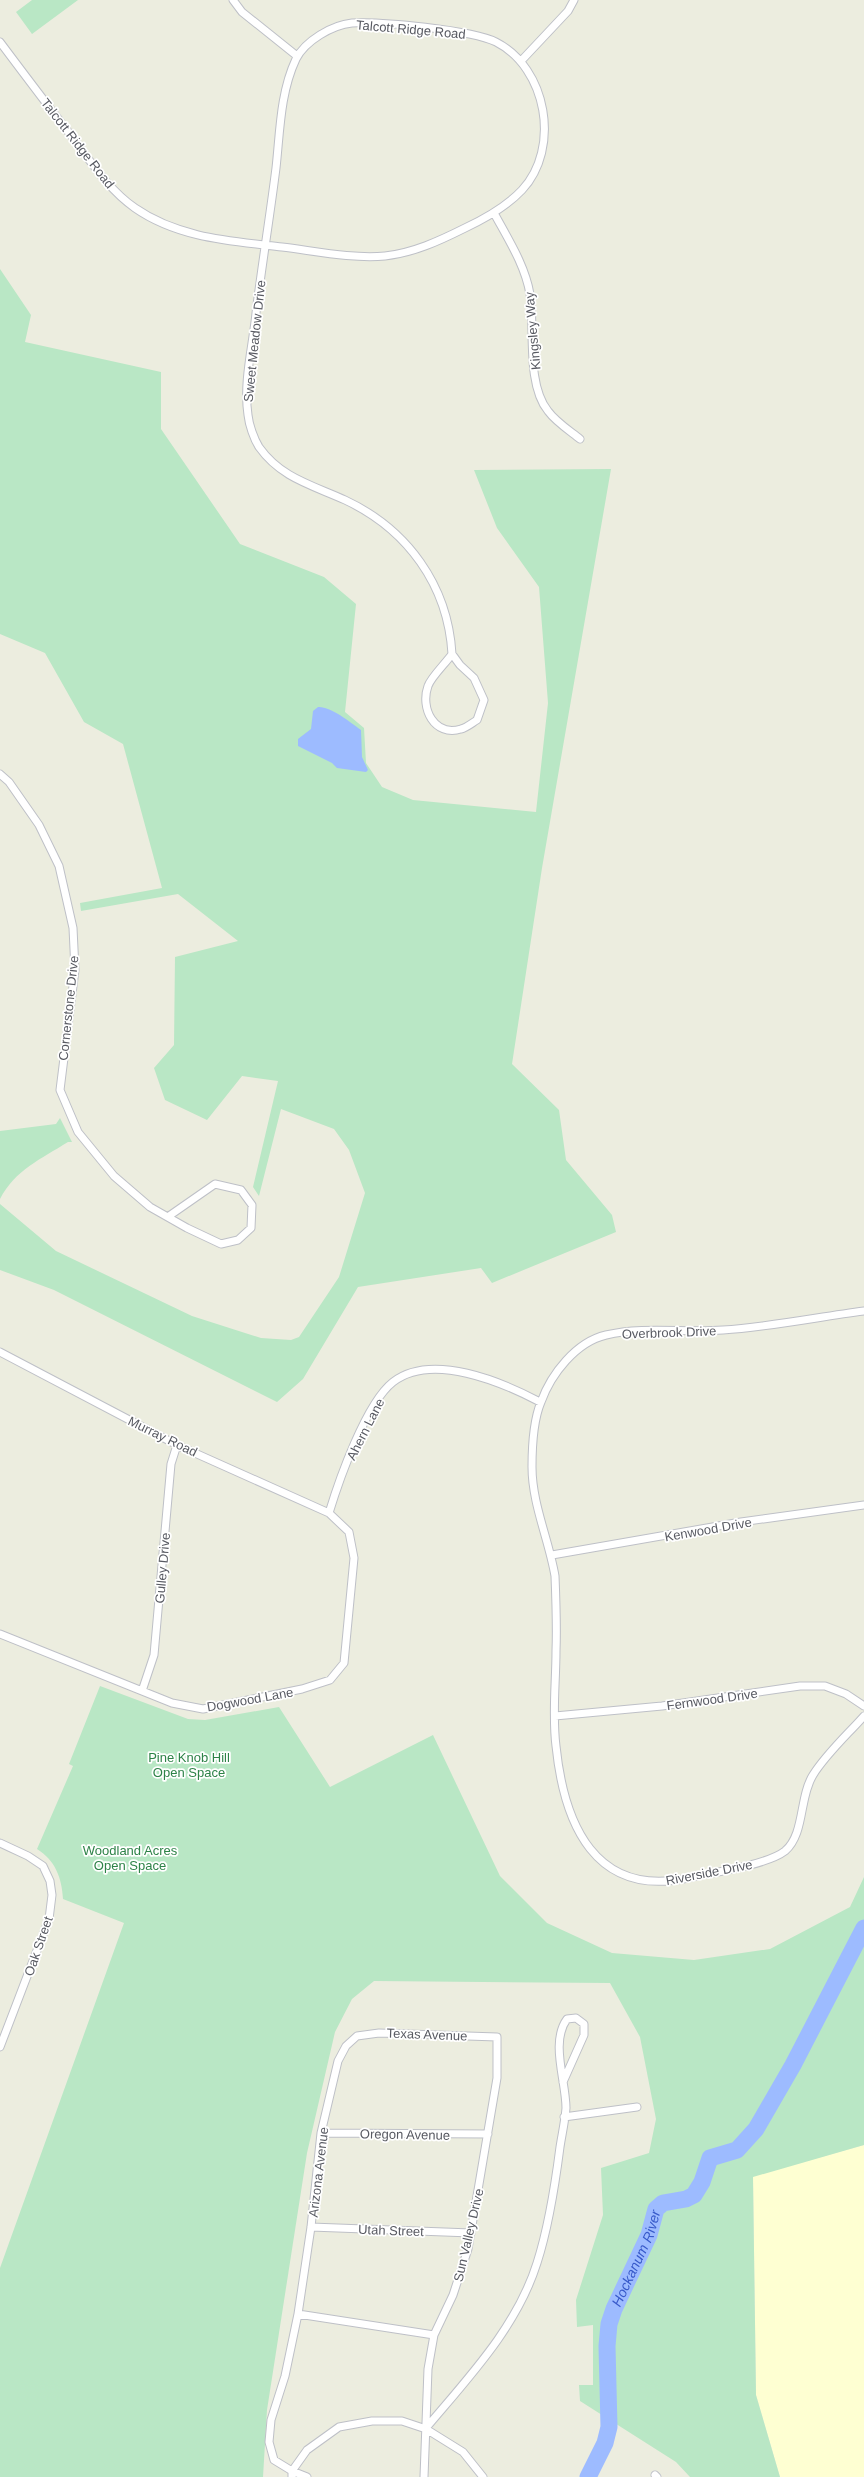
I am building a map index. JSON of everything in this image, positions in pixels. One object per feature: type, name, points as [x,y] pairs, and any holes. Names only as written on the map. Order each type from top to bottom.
[{"type":"street","points":[[233,0],[242,12],[297,56],[281,112],[265,245]]},
{"type":"street","points":[[521,61],[568,11],[574,0]]},
{"type":"street","name":"Talcott Ridge Road","points":[[0,42],[110,186],[132,207],[173,228],[203,237],[265,245],[383,256],[423,248],[494,213],[524,188],[540,160],[546,121],[537,89],[521,61],[495,42],[463,32],[365,23],[345,24],[319,35],[297,56]]},
{"type":"street","name":"Kingsley Way","points":[[494,213],[524,269],[530,294],[534,361],[538,392],[548,411],[580,439]]},
{"type":"street","name":"Sweet Meadow Drive","points":[[265,245],[248,384],[248,416],[256,443],[276,467],[297,481],[347,501],[384,523],[415,553],[439,592],[451,635],[452,654]]},
{"type":"street","points":[[452,654],[460,665],[474,678],[484,700],[477,720],[461,729],[445,730],[429,719],[424,702],[428,684],[452,654]]},
{"type":"street","name":"Cornerstone Drive","points":[[0,774],[9,782],[38,826],[59,866],[73,928],[75,970],[60,1090],[78,1132],[114,1176],[150,1207],[169,1216],[187,1228],[221,1244],[238,1240],[251,1228],[252,1205],[241,1190],[215,1184],[169,1216]]},
{"type":"street","name":"Overbrook Drive","points":[[552,1555],[540,1520],[532,1469],[534,1436],[540,1402],[556,1374],[576,1350],[604,1335],[629,1331],[724,1330],[864,1311]]},
{"type":"street","name":"Murray Road","points":[[0,1352],[177,1445],[329,1513]]},
{"type":"street","name":"Ahern Lane","points":[[329,1513],[338,1483],[362,1429],[380,1396],[394,1382],[417,1371],[452,1369],[519,1390],[540,1402]]},
{"type":"street","name":"Gulley Drive","points":[[142,1691],[154,1655],[171,1464],[177,1445]]},
{"type":"street","name":"Kenwood Drive","points":[[552,1555],[741,1522],[864,1505]]},
{"type":"street","name":"Dogwood Lane","points":[[0,1634],[172,1703],[203,1709],[302,1689],[330,1680],[344,1663],[354,1558],[349,1532],[329,1513]]},
{"type":"street","name":"Riverside Drive","points":[[552,1555],[556,1584],[556,1746],[571,1819],[586,1845],[606,1866],[635,1880],[665,1883],[763,1861],[785,1851],[795,1835],[812,1776],[864,1716]]},
{"type":"street","name":"Fernwood Drive","points":[[555,1716],[662,1706],[800,1686],[825,1686],[846,1694],[864,1706]]},
{"type":"street","name":"Oak Street","points":[[0,1843],[28,1856],[43,1866],[50,1881],[52,1895],[49,1919],[0,2047]]},
{"type":"street","points":[[426,2429],[476,2368],[510,2323],[537,2264],[555,2187],[564,2117],[561,2027],[567,2019],[576,2018],[584,2024],[584,2035],[563,2082]]},
{"type":"street","name":"Texas Avenue","points":[[357,2036],[378,2033],[497,2037]]},
{"type":"street","name":"Arizona Avenue","points":[[307,2477],[292,2474],[274,2460],[268,2442],[271,2420],[285,2376],[298,2314],[311,2227],[321,2133],[338,2061],[346,2046],[357,2036]]},
{"type":"street","name":"Sun Valley Drive","points":[[424,2477],[428,2369],[434,2335],[453,2295],[471,2233],[497,2078],[497,2037]]},
{"type":"street","points":[[564,2117],[637,2107]]},
{"type":"street","name":"Oregon Avenue","points":[[321,2133],[488,2134]]},
{"type":"street","name":"Utah Street","points":[[311,2227],[471,2233]]},
{"type":"street","points":[[298,2314],[434,2335]]},
{"type":"street","points":[[292,2474],[307,2450],[339,2427],[372,2422],[402,2422],[426,2429],[463,2452],[483,2477]]},
{"type":"shaded area","points":[[864,2145],[864,2477],[780,2477],[756,2395],[753,2176]]},
{"type":"green space","points":[[32,0],[78,0],[32,34],[16,12]]},
{"type":"green space","points":[[0,269],[31,315],[25,342],[161,372],[161,429],[240,544],[324,577],[356,604],[345,712],[364,728],[366,763],[382,787],[413,800],[536,812],[548,703],[539,587],[497,528],[474,470],[611,469],[542,868],[512,1064],[559,1110],[566,1160],[612,1215],[616,1232],[492,1283],[481,1268],[358,1287],[303,1379],[277,1402],[54,1290],[0,1270],[0,1204],[56,1251],[192,1316],[261,1338],[291,1340],[299,1337],[339,1277],[365,1193],[349,1150],[334,1129],[281,1109],[259,1196],[253,1187],[278,1081],[242,1076],[207,1120],[165,1100],[154,1068],[174,1045],[175,957],[238,941],[178,894],[81,911],[80,903],[162,888],[123,744],[84,722],[45,653],[0,634]]},
{"type":"green space","points":[[60,1118],[72,1142],[68,1142],[21,1173],[13,1180],[0,1199],[0,1131],[56,1124]]},
{"type":"green space","points":[[100,1686],[188,1719],[205,1720],[279,1707],[330,1787],[433,1735],[500,1876],[547,1923],[612,1953],[694,1960],[770,1949],[850,1907],[864,1877],[864,2145],[753,2177],[756,2395],[780,2477],[690,2477],[676,2462],[580,2401],[579,2385],[593,2385],[593,2325],[577,2327],[576,2300],[603,2215],[601,2168],[649,2153],[656,2119],[640,2037],[610,1983],[374,1981],[352,1999],[335,2032],[307,2153],[267,2410],[263,2477],[0,2477],[0,2268],[124,1923],[63,1899],[59,1877],[53,1864],[49,1858],[37,1849],[73,1766],[69,1764]]},
{"type":"water","points":[[318,707],[323,707],[334,712],[361,730],[362,757],[368,770],[366,772],[337,768],[332,763],[298,746],[298,739],[311,729],[313,711]]},
{"type":"waterway","name":"Hockanum River","points":[[588,2477],[605,2443],[609,2427],[607,2346],[609,2324],[614,2309],[649,2235],[656,2209],[663,2203],[686,2199],[694,2195],[702,2182],[710,2158],[737,2150],[756,2129],[793,2065],[864,1928]]},
{"type":"park label","name":"Pine Knob Hill Open Space","points":[[189,1764]]},
{"type":"park label","name":"Woodland Acres Open Space","points":[[130,1858]]}]
